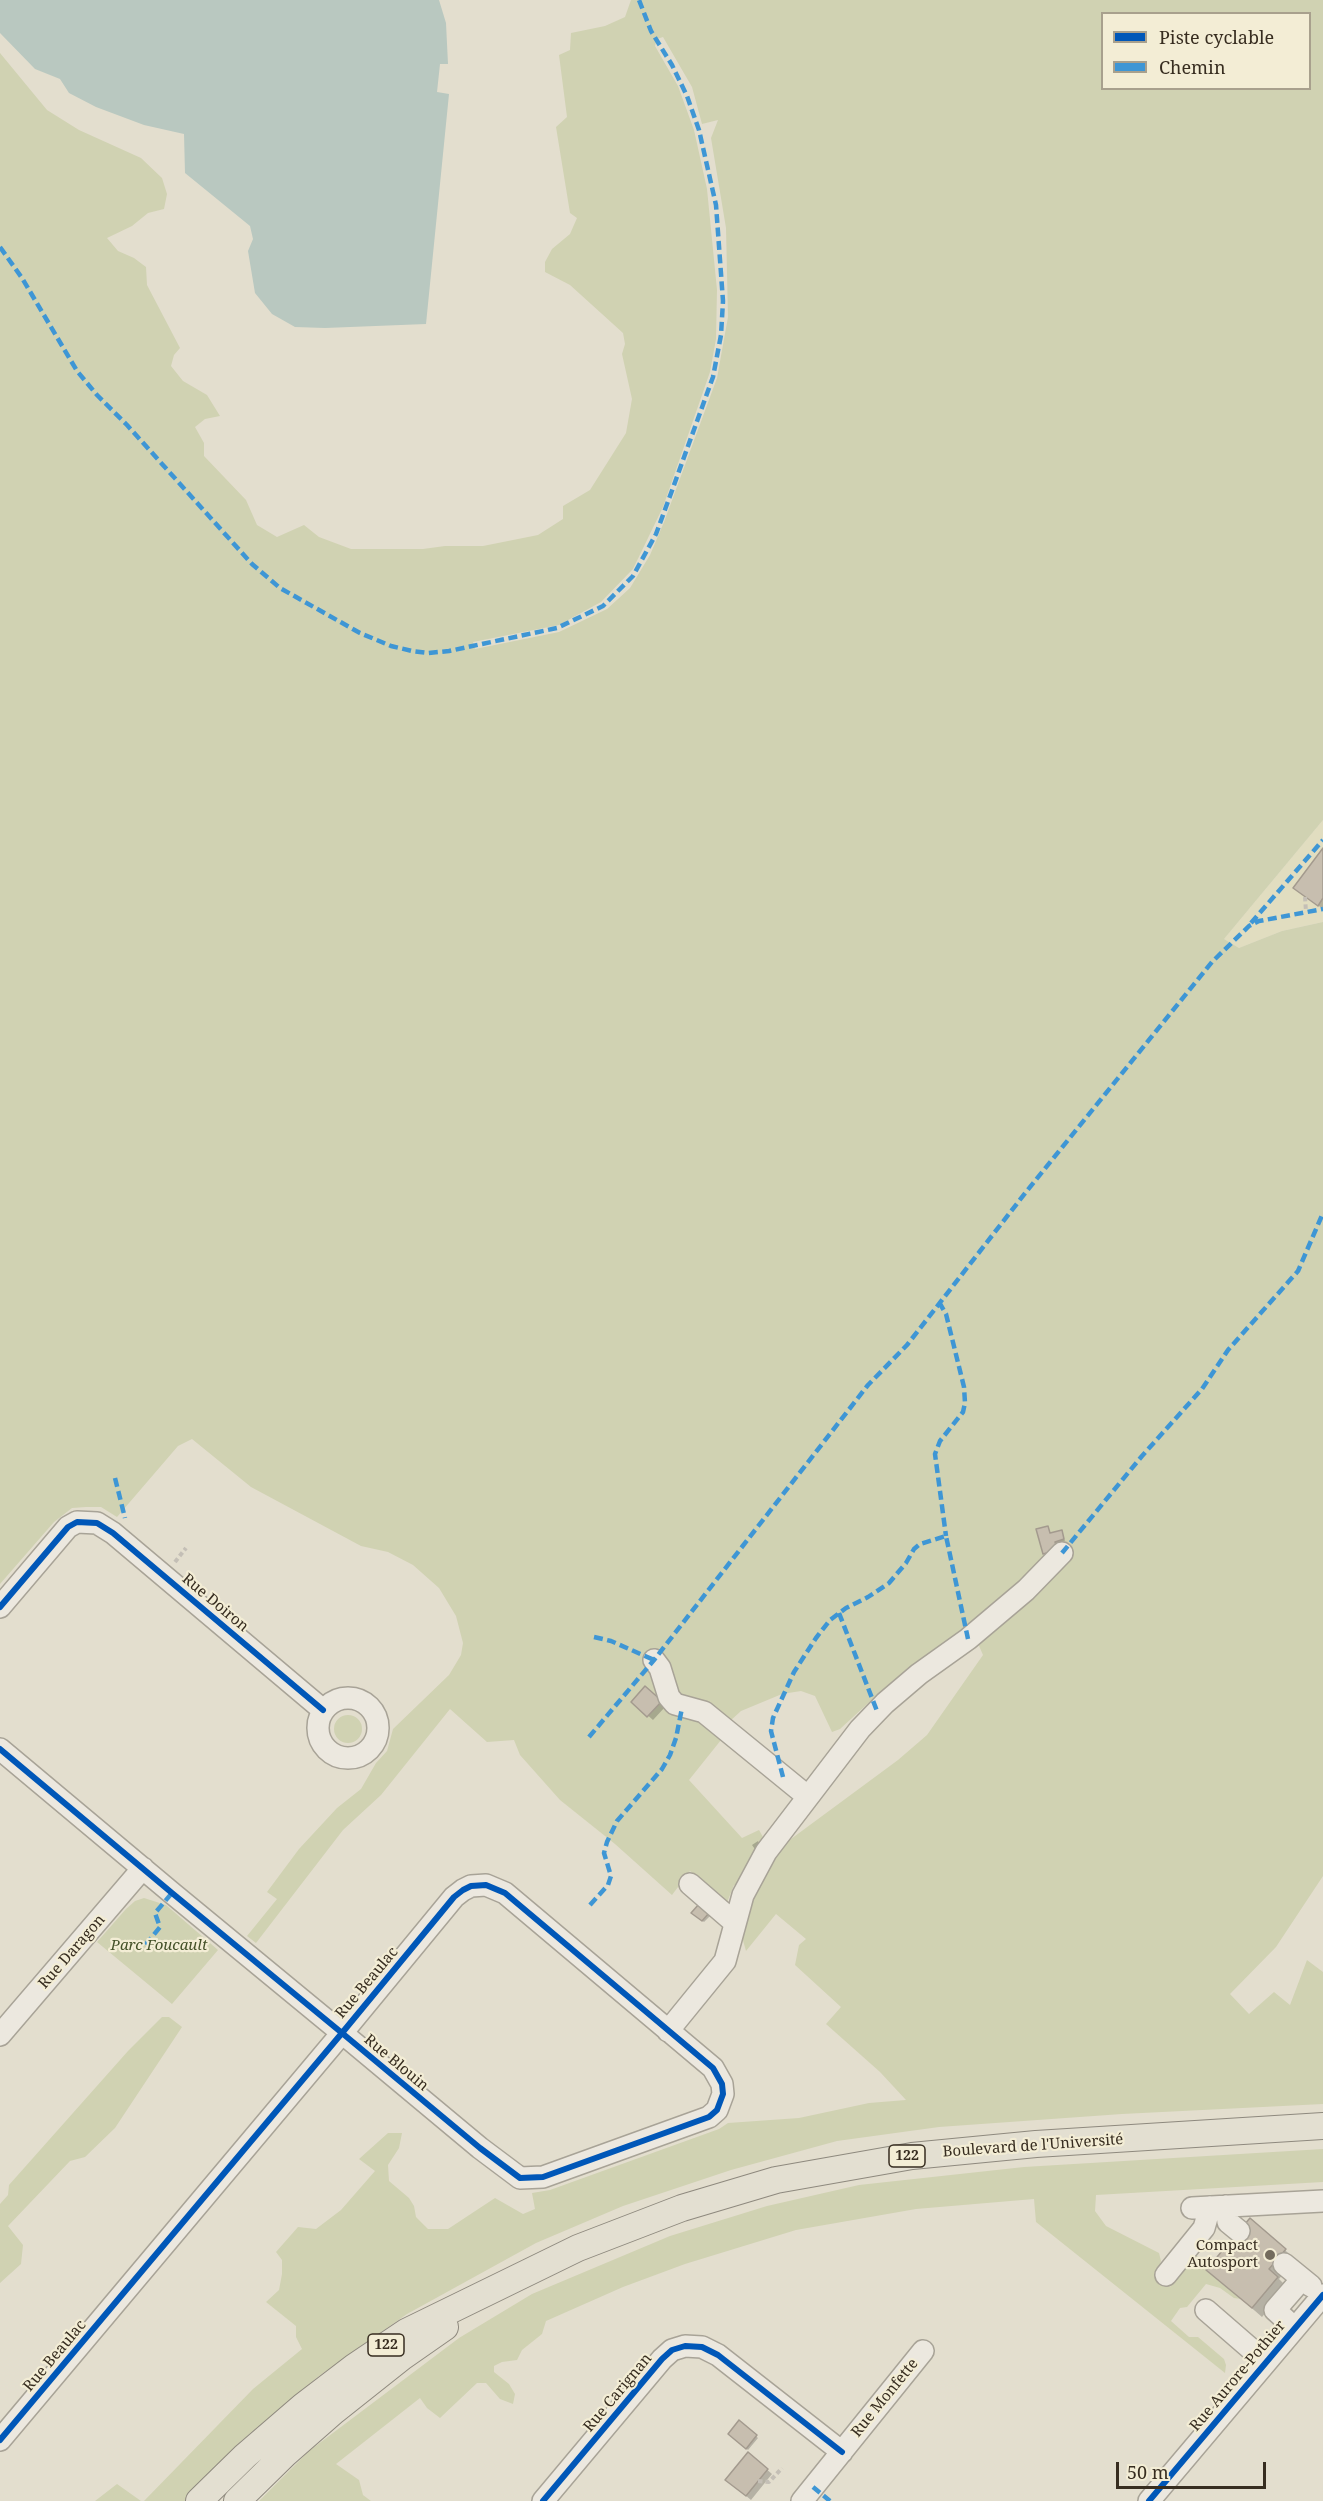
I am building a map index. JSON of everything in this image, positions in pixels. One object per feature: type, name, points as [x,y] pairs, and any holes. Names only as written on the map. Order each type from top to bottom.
[{"type":"main road","name":"Boulevard de l'Université","points":[[199,2501],[273,2431],[354,2367],[423,2322],[578,2248],[682,2208],[776,2181],[850,2165],[912,2156],[983,2148],[1323,2126]]},
{"type":"main road","name":"Boulevard de l'Université","points":[[237,2501],[292,2448],[364,2386],[512,2281]]},
{"type":"street","name":"Rue Doiron","points":[[0,1607],[63,1531],[77,1522],[97,1523],[113,1533],[324,1710]]},
{"type":"street","points":[[668,2031],[722,1968],[743,1895],[759,1862],[860,1729],[885,1703],[919,1674],[968,1639],[1026,1590],[1062,1554]]},
{"type":"street","points":[[654,1660],[660,1668],[669,1697],[675,1704],[704,1712],[807,1796]]},
{"type":"street","name":"Rue Blouin","points":[[0,1749],[512,2174],[526,2180],[543,2177],[709,2116],[717,2110],[723,2094]]},
{"type":"street","name":"Rue Daragon","points":[[0,2035],[143,1868]]},
{"type":"street","points":[[690,1884],[735,1923]]},
{"type":"street","name":"Rue Beaulac","points":[[0,2440],[454,1897],[463,1890],[489,1885],[505,1893],[713,2068],[722,2084],[723,2094]]},
{"type":"street","points":[[1209,2207],[1323,2201]]},
{"type":"street","points":[[1209,2207],[1239,2231]]},
{"type":"street","points":[[1166,2275],[1204,2228],[1209,2207]]},
{"type":"street","points":[[1284,2264],[1323,2295]]},
{"type":"street","points":[[1295,2328],[1275,2310],[1275,2295],[1302,2278]]},
{"type":"street","name":"Rue Aurore-Pothier","points":[[1149,2501],[1323,2295]]},
{"type":"street","points":[[1206,2310],[1266,2362]]},
{"type":"street","name":"Rue Carignan","points":[[543,2501],[662,2359],[672,2350],[686,2346],[702,2346],[714,2352],[842,2452]]},
{"type":"street","name":"Rue Monfette","points":[[802,2501],[923,2351]]},
{"type":"path","points":[[1305,897],[1306,912]]},
{"type":"path","points":[[758,2481],[769,2482],[782,2468]]},
{"type":"shaded area","points":[[0,0],[439,0],[446,23],[448,64],[440,64],[437,92],[449,94],[426,324],[295,327],[272,314],[255,293],[248,251],[253,239],[250,226],[185,173],[184,134],[144,125],[96,107],[69,93],[60,79],[35,69],[0,33]]},
{"type":"shaded area","points":[[1323,820],[1323,922],[1282,931],[1239,948],[1224,939]]},
{"type":"green space","points":[[631,0],[1323,0],[1323,820],[1224,939],[1239,948],[1282,931],[1323,922],[1323,1876],[1276,1947],[1230,1994],[1249,2014],[1274,1992],[1290,2005],[1307,1960],[1323,1972],[1323,2104],[1122,2114],[939,2127],[837,2141],[731,2170],[623,2206],[536,2243],[407,2314],[319,2376],[240,2442],[185,2501],[144,2501],[253,2389],[302,2349],[296,2337],[296,2326],[266,2302],[279,2290],[282,2260],[276,2252],[298,2227],[316,2229],[341,2210],[375,2171],[359,2159],[388,2133],[402,2133],[399,2148],[388,2165],[389,2181],[409,2198],[414,2206],[416,2217],[428,2229],[448,2229],[495,2198],[523,2214],[535,2209],[532,2193],[550,2190],[719,2129],[728,2123],[799,2118],[869,2103],[906,2100],[880,2072],[826,2024],[841,2007],[795,1965],[799,1945],[806,1939],[776,1914],[746,1951],[740,1930],[752,1887],[734,1885],[726,1905],[690,1871],[672,1895],[615,1844],[560,1800],[520,1755],[514,1740],[487,1742],[450,1709],[381,1795],[343,1830],[256,1943],[247,1936],[277,1899],[267,1892],[299,1849],[337,1808],[361,1789],[376,1763],[387,1751],[393,1729],[449,1675],[461,1655],[463,1643],[456,1616],[439,1588],[413,1565],[388,1552],[361,1546],[251,1487],[192,1439],[178,1446],[117,1517],[101,1507],[72,1508],[54,1522],[0,1584],[0,53],[47,110],[79,130],[141,158],[162,178],[167,194],[164,209],[148,213],[132,226],[107,238],[118,251],[134,258],[146,267],[147,285],[180,348],[174,355],[171,366],[183,381],[207,395],[220,416],[205,419],[195,427],[204,443],[204,456],[246,500],[257,525],[277,537],[304,525],[319,537],[351,549],[423,549],[445,546],[483,546],[538,535],[563,519],[563,506],[590,490],[626,433],[632,399],[622,354],[625,344],[623,333],[570,285],[545,272],[545,262],[552,249],[570,234],[577,218],[570,213],[556,127],[567,117],[559,55],[570,50],[571,33],[605,26],[625,17]],"holes":[[[663,37],[692,87],[702,124],[718,120],[711,138],[726,228],[728,317],[717,378],[664,522],[650,555],[630,588],[607,609],[559,632],[475,649],[473,642],[559,625],[601,602],[633,569],[663,507],[710,372],[716,339],[717,290],[707,189],[694,130],[678,86],[655,46],[657,39]],[[970,1625],[983,1655],[927,1735],[898,1760],[772,1853],[759,1830],[742,1838],[689,1780],[725,1735],[729,1722],[741,1711],[782,1694],[801,1691],[815,1696],[832,1732],[840,1729],[876,1696]]]},
{"type":"green space","points":[[348,1715],[358,1719],[362,1729],[358,1739],[348,1743],[338,1739],[334,1729],[338,1719]]},
{"type":"green space","name":"Parc Foucault","points":[[144,1898],[166,1905],[218,1950],[172,2004],[97,1942],[126,1909],[135,1901]]},
{"type":"green space","points":[[162,2017],[169,2017],[182,2027],[115,2128],[85,2157],[70,2161],[8,2226],[23,2245],[21,2264],[0,2283],[0,2204],[8,2195],[9,2185],[128,2051]]},
{"type":"green space","points":[[1323,2149],[1323,2182],[1096,2195],[1095,2211],[1106,2226],[1159,2253],[1161,2261],[1156,2276],[1170,2287],[1196,2255],[1209,2267],[1206,2270],[1241,2299],[1234,2298],[1220,2288],[1206,2284],[1187,2307],[1180,2308],[1171,2321],[1189,2337],[1198,2337],[1224,2359],[1225,2373],[1036,2222],[1034,2199],[916,2209],[796,2230],[685,2264],[623,2287],[546,2321],[542,2334],[522,2350],[517,2360],[502,2362],[494,2366],[494,2372],[509,2384],[515,2394],[513,2404],[500,2399],[486,2383],[477,2383],[440,2418],[427,2408],[420,2398],[336,2464],[359,2480],[363,2495],[371,2501],[259,2501],[309,2451],[459,2338],[532,2294],[670,2236],[767,2206],[859,2185],[1024,2167]]},
{"type":"green space","points":[[117,2484],[141,2501],[95,2501]]},
{"type":"building","points":[[1323,848],[1323,898],[1318,906],[1293,888]]},
{"type":"building","points":[[1048,1526],[1050,1533],[1062,1530],[1064,1539],[1055,1542],[1058,1550],[1043,1554],[1036,1529]]},
{"type":"building","points":[[645,1686],[662,1701],[647,1717],[631,1702]]},
{"type":"building","points":[[699,1904],[709,1913],[702,1921],[691,1913]]},
{"type":"building","points":[[1250,2218],[1286,2249],[1269,2269],[1278,2277],[1252,2308],[1206,2270]]},
{"type":"building","points":[[739,2420],[757,2435],[746,2449],[728,2434]]},
{"type":"building","points":[[748,2452],[768,2469],[746,2496],[725,2480]]},
{"type":"marked path","points":[[0,247],[22,278],[77,371],[252,564],[280,588],[360,633],[391,646],[412,651],[428,653],[449,651],[557,628],[603,606],[633,576],[656,534],[670,496],[713,377],[721,335],[723,301],[716,205],[699,130],[687,96],[672,65],[651,31],[639,0]]},
{"type":"marked path","points":[[1251,923],[1323,840]]},
{"type":"marked path","points":[[589,1737],[654,1660],[868,1385],[907,1345],[1026,1192],[1212,962],[1249,926],[1259,921],[1323,909]]},
{"type":"marked path","points":[[1062,1553],[1142,1456],[1202,1389],[1228,1350],[1298,1271],[1323,1213]]},
{"type":"marked path","points":[[939,1302],[946,1314],[964,1387],[965,1403],[963,1412],[940,1441],[935,1454],[946,1536]]},
{"type":"marked path","points":[[115,1478],[125,1518]]},
{"type":"marked path","points":[[783,1777],[771,1731],[773,1718],[794,1672],[830,1620],[889,1583],[920,1544],[946,1536],[968,1639]]},
{"type":"marked path","points":[[839,1613],[877,1711]]},
{"type":"marked path","points":[[594,1637],[611,1641],[654,1660]]},
{"type":"marked path","points":[[590,1905],[608,1885],[611,1876],[604,1853],[607,1842],[617,1821],[662,1769],[670,1755],[682,1708]]},
{"type":"marked path","points":[[137,1949],[143,1940],[147,1943],[160,1927],[155,1913],[172,1893]]},
{"type":"marked path","points":[[813,2487],[830,2501]]},
{"type":"cycle path","points":[[0,1607],[68,1527],[77,1522],[97,1523],[113,1533],[323,1710]]},
{"type":"cycle path","points":[[0,1749],[172,1893],[342,2033],[480,2148],[520,2178],[543,2177],[709,2117],[717,2110],[723,2094],[722,2084],[713,2068],[505,1893],[486,1885],[471,1886],[454,1897],[342,2033],[0,2440]]},
{"type":"cycle path","points":[[1149,2501],[1323,2295]]},
{"type":"cycle path","points":[[543,2501],[662,2359],[672,2350],[685,2346],[702,2347],[718,2355],[842,2452]]},
{"type":"place","name":"Compact Autosport","points":[[1270,2255]]}]
